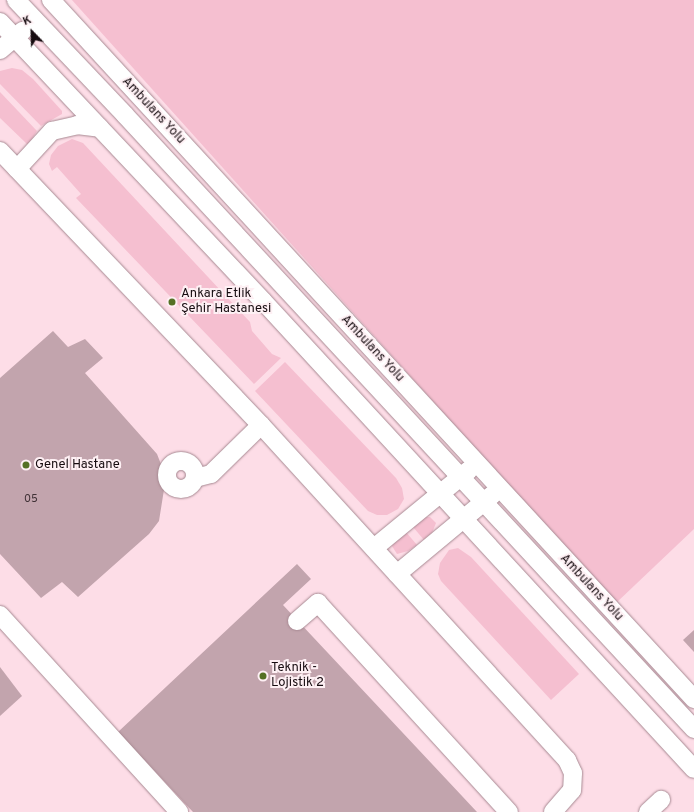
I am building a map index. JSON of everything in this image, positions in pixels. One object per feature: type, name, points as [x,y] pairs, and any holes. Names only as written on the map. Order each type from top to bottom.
[{"type":"lane","points":[[16,0],[461,477],[694,730]]},
{"type":"lane","points":[[0,50],[16,38],[52,2]]},
{"type":"lane","name":"Ambulans Yolu","points":[[52,2],[694,699]]},
{"type":"lane","points":[[0,22],[694,769]]},
{"type":"lane","points":[[17,169],[52,131],[77,125],[100,128]]},
{"type":"lane","points":[[0,151],[261,425],[567,760],[573,773],[572,790],[553,812]]},
{"type":"lane","points":[[195,478],[211,474],[261,425]]},
{"type":"lane","points":[[374,548],[477,463]]},
{"type":"lane","points":[[397,574],[482,500],[500,490]]},
{"type":"lane","points":[[297,621],[318,603],[509,812]]},
{"type":"lane","points":[[0,615],[179,812]]},
{"type":"shaded area","points":[[72,0],[694,0],[694,529],[615,604]]},
{"type":"shaded area","points":[[12,68],[22,70],[33,79],[62,111],[62,114],[41,126],[0,84],[0,71]]},
{"type":"shaded area","points":[[0,92],[37,131],[28,145],[0,118]]},
{"type":"shaded area","points":[[72,139],[83,143],[250,322],[252,331],[272,354],[281,358],[254,384],[76,198],[81,194],[57,167],[52,171],[49,164],[51,155],[58,146]]},
{"type":"shaded area","points":[[285,362],[396,478],[402,488],[404,499],[398,509],[387,515],[377,515],[368,511],[255,391]]},
{"type":"shaded area","points":[[425,517],[430,517],[436,523],[432,533],[424,540],[413,527]]},
{"type":"shaded area","points":[[406,532],[417,545],[408,551],[397,554],[392,546],[393,542]]},
{"type":"shaded area","points":[[458,548],[471,557],[579,674],[551,700],[441,581],[438,574],[440,563],[449,550]]},
{"type":"building","points":[[53,331],[68,347],[85,339],[103,358],[85,373],[157,454],[166,477],[159,521],[149,534],[78,597],[62,582],[41,598],[0,554],[0,378]]},
{"type":"building","name":"Teknik - Lojistik 2","points":[[297,564],[311,579],[283,605],[477,812],[193,812],[118,732]]},
{"type":"building","points":[[694,630],[694,652],[683,640]]},
{"type":"building","points":[[0,667],[22,696],[0,716]]},
{"type":"place","name":"Ankara Etlik Şehir Hastanesi","points":[[172,302]]},
{"type":"place","name":"Genel Hastane","points":[[26,465]]},
{"type":"place","name":"Teknik - Lojistik 2","points":[[263,676]]}]
